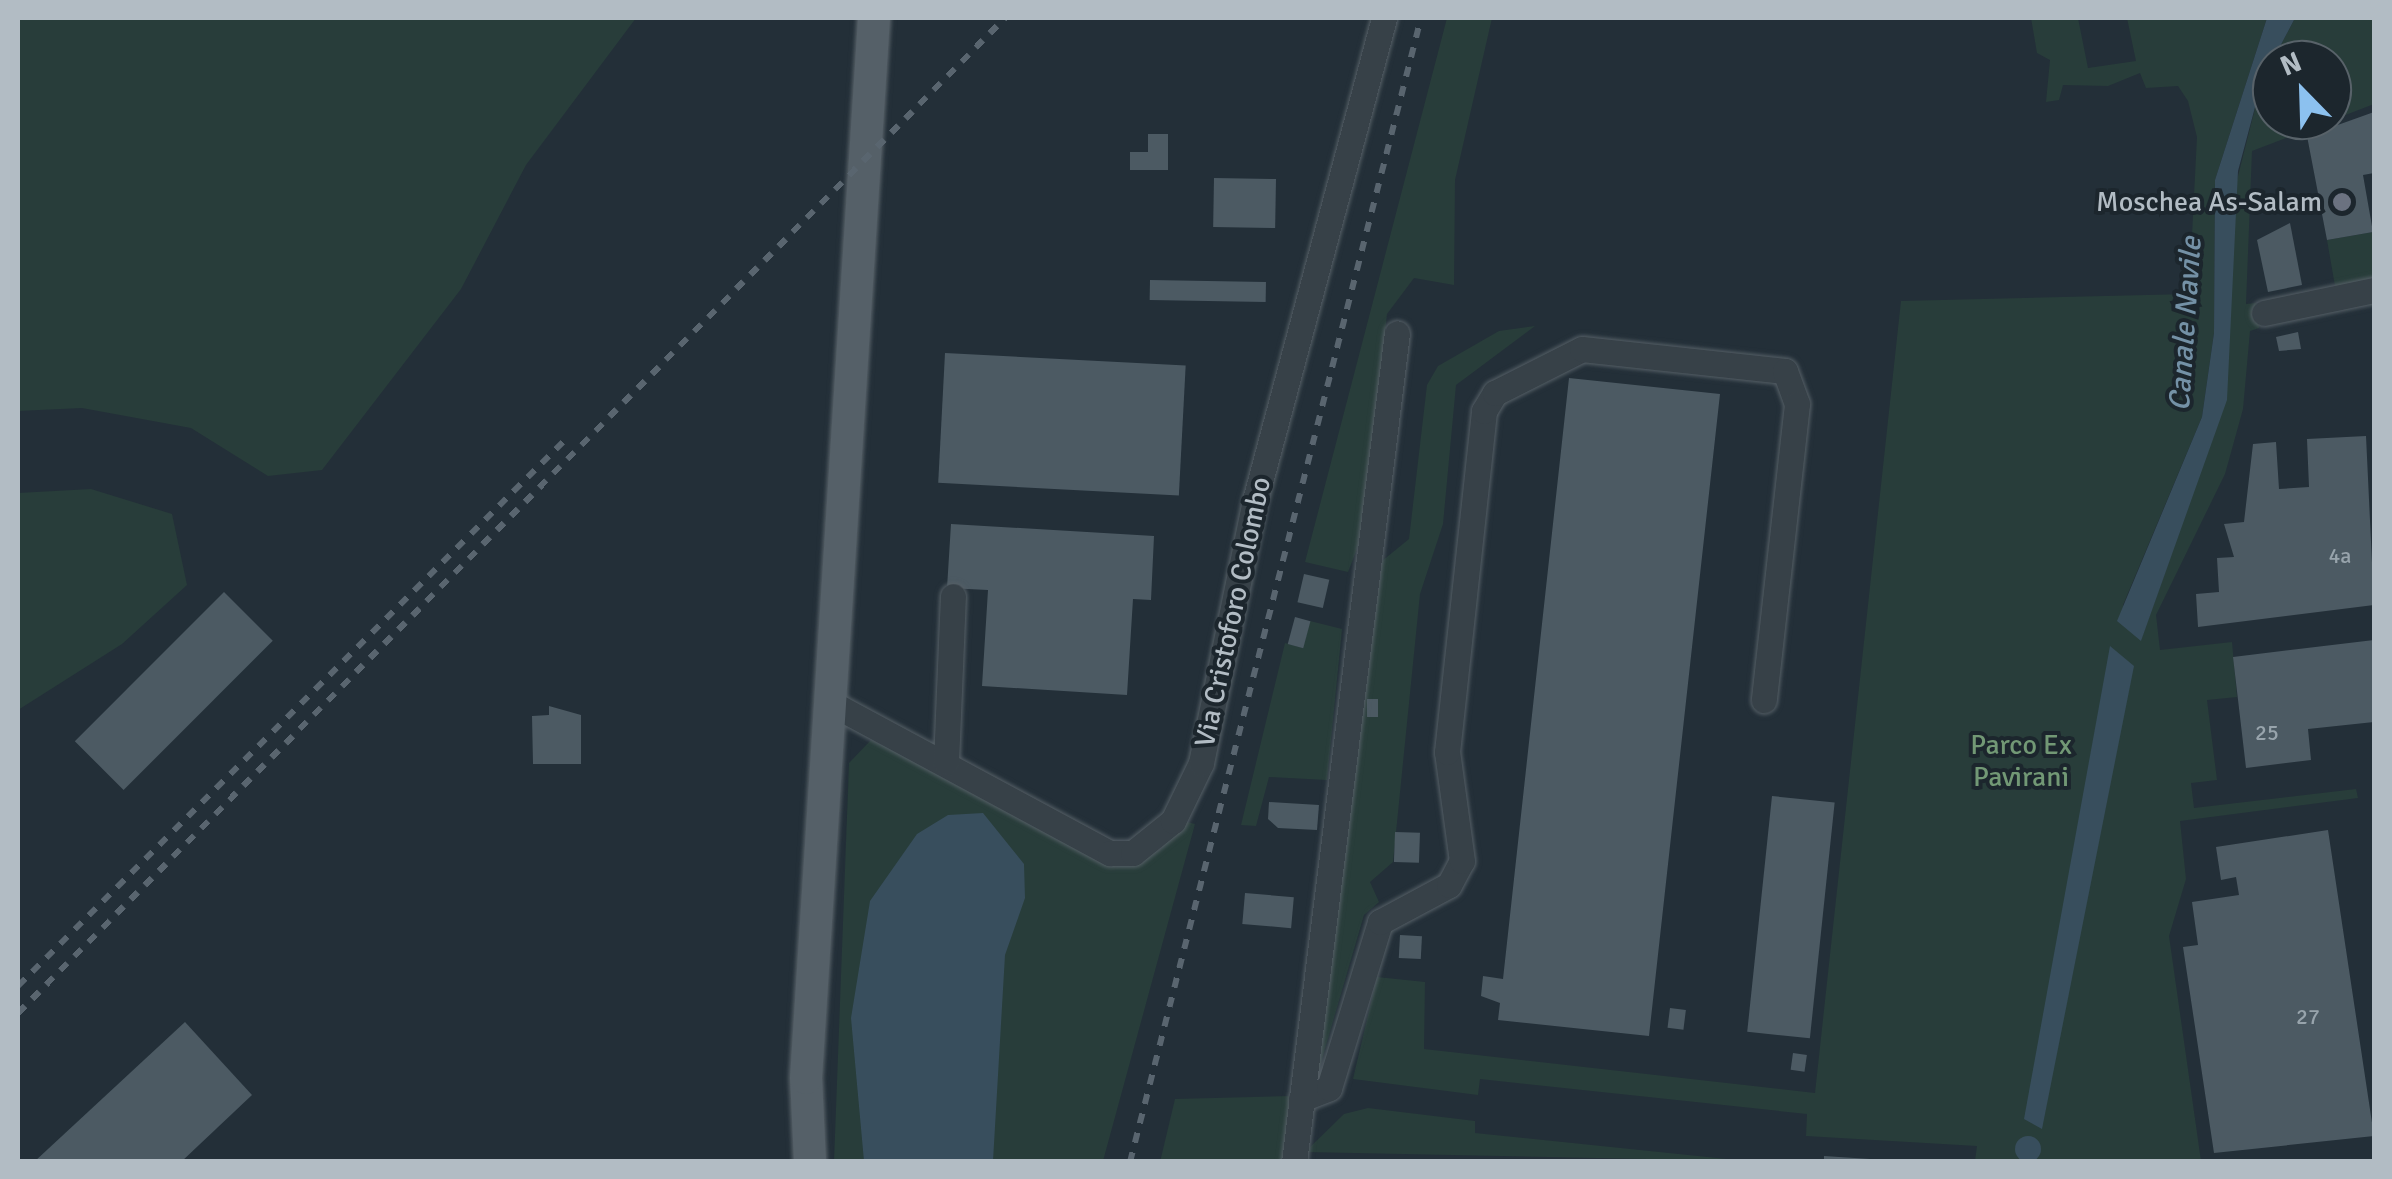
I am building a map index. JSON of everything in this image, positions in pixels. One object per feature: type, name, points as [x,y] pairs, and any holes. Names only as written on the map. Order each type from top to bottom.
[{"type":"main road","points":[[810,1162],[806,1078],[874,18]]},
{"type":"street","name":"Via Cristoforo Colombo","points":[[829,702],[1110,853],[1153,841],[1191,790],[1254,504],[1384,18]]},
{"type":"street","points":[[2264,313],[2374,290]]},
{"type":"street","points":[[1294,1162],[1396,332]]},
{"type":"street","points":[[1301,1099],[1329,1088],[1380,922],[1449,885],[1462,861],[1447,752],[1484,411],[1495,392],[1582,349],[1786,371],[1796,404],[1764,700]]},
{"type":"street","points":[[946,762],[953,596]]},
{"type":"green space","points":[[18,18],[636,18],[526,165],[461,289],[322,470],[268,476],[191,428],[82,408],[18,411]]},
{"type":"green space","points":[[1447,18],[1492,18],[1455,180],[1454,285],[1414,278],[1387,314],[1364,531],[1348,572],[1305,562]]},
{"type":"green space","name":"Parco Ex Pavirani","points":[[2031,18],[2078,18],[2088,68],[2136,61],[2127,18],[2267,18],[2260,40],[2252,40],[2252,65],[2215,180],[2214,333],[2202,417],[2123,605],[2141,640],[2226,400],[2236,184],[2252,121],[2252,140],[2281,140],[2252,151],[2246,304],[2256,303],[2259,328],[2250,331],[2243,409],[2225,474],[2156,615],[2160,650],[2232,642],[2237,697],[2207,700],[2217,780],[2191,783],[2194,808],[2356,789],[2358,798],[2180,821],[2186,879],[2169,936],[2201,1161],[1975,1161],[1977,1146],[1806,1136],[1807,1114],[1480,1079],[1478,1095],[1353,1079],[1377,977],[1425,982],[1424,1049],[1815,1093],[1901,301],[2189,294],[2197,137],[2188,101],[2178,86],[2146,88],[2140,73],[2108,86],[2063,85],[2059,100],[2046,102],[2050,60],[2037,53]]},
{"type":"green space","name":"Parco Ex Pavirani","points":[[2295,18],[2374,18],[2374,104],[2352,112],[2352,40],[2283,40]]},
{"type":"green space","points":[[2373,232],[2374,279],[2335,286],[2327,240]]},
{"type":"green space","points":[[1535,326],[1456,385],[1443,524],[1420,594],[1393,862],[1370,882],[1379,902],[1364,915],[1317,1076],[1382,561],[1409,539],[1427,385],[1438,366],[1499,331]]},
{"type":"green space","points":[[91,489],[172,514],[187,585],[122,644],[18,710],[18,493]]},
{"type":"green space","points":[[1310,621],[1342,629],[1327,780],[1269,777],[1256,826],[1241,825],[1285,643],[1303,648]]},
{"type":"green space","points":[[871,740],[1136,861],[1161,849],[1179,820],[1195,824],[1103,1161],[834,1162],[849,763]]},
{"type":"green space","points":[[1291,1096],[1283,1161],[1160,1162],[1175,1099]]},
{"type":"green space","points":[[1368,1108],[1475,1121],[1475,1133],[1746,1161],[1305,1152],[1344,1114]]},
{"type":"water","points":[[2267,18],[2295,18],[2283,40],[2260,40]]},
{"type":"water","points":[[2252,65],[2252,118],[2238,171],[2227,400],[2141,641],[2117,621],[2202,417],[2214,333],[2215,180]]},
{"type":"water","points":[[2110,646],[2134,666],[2042,1129],[2024,1119]]},
{"type":"water","points":[[983,813],[1024,864],[1025,898],[1005,955],[993,1161],[864,1161],[851,1018],[870,901],[917,834],[948,815]]},
{"type":"water","points":[[2028,1136],[2037,1140],[2041,1149],[2037,1158],[2028,1162],[2019,1158],[2015,1149],[2019,1140]]},
{"type":"building","points":[[2374,112],[2374,173],[2363,175],[2373,232],[2327,240],[2308,140],[2352,140],[2352,120]]},
{"type":"building","points":[[1148,134],[1168,134],[1168,170],[1130,170],[1130,152],[1148,152]]},
{"type":"building","points":[[1214,178],[1276,179],[1275,228],[1213,227]]},
{"type":"building","points":[[2290,223],[2302,285],[2268,292],[2257,240]]},
{"type":"building","points":[[1150,280],[1266,282],[1266,302],[1150,300]]},
{"type":"building","points":[[2298,332],[2301,349],[2279,351],[2276,337]]},
{"type":"building","points":[[945,353],[1186,366],[1179,495],[938,483]]},
{"type":"building","points":[[1569,378],[1720,394],[1649,1036],[1498,1020],[1500,1003],[1481,996],[1483,976],[1503,979]]},
{"type":"building","points":[[2366,436],[2374,605],[2198,627],[2196,594],[2219,592],[2217,558],[2234,557],[2224,524],[2244,522],[2253,444],[2276,442],[2279,489],[2309,487],[2307,439]]},
{"type":"building","points":[[951,524],[1154,536],[1151,600],[1133,599],[1127,695],[982,686],[988,590],[947,588]]},
{"type":"building","points":[[1304,574],[1329,580],[1323,608],[1297,602]]},
{"type":"building","points":[[224,592],[273,641],[124,790],[75,741]]},
{"type":"building","points":[[1295,617],[1310,621],[1303,648],[1288,644]]},
{"type":"building","points":[[2374,640],[2374,722],[2308,729],[2311,760],[2246,768],[2233,657]]},
{"type":"building","points":[[1367,699],[1378,699],[1378,717],[1367,717]]},
{"type":"building","points":[[549,706],[581,715],[581,764],[533,764],[532,716],[549,715]]},
{"type":"building","points":[[1772,796],[1835,803],[1810,1038],[1747,1032]]},
{"type":"building","points":[[1269,802],[1319,805],[1317,830],[1278,828],[1268,819]]},
{"type":"building","points":[[2328,830],[2374,1136],[2214,1153],[2183,947],[2198,945],[2192,902],[2239,895],[2236,877],[2221,880],[2216,847]]},
{"type":"building","points":[[1395,832],[1420,833],[1419,863],[1394,862]]},
{"type":"building","points":[[1245,893],[1294,897],[1291,928],[1242,924]]},
{"type":"building","points":[[1400,935],[1422,936],[1421,959],[1399,958]]},
{"type":"building","points":[[1670,1008],[1686,1010],[1683,1030],[1668,1028]]},
{"type":"building","points":[[185,1022],[252,1095],[181,1162],[34,1162]]},
{"type":"building","points":[[1793,1053],[1807,1055],[1804,1072],[1791,1070]]},
{"type":"building","points":[[1824,1156],[1870,1159],[1870,1162],[1824,1162]]},
{"type":"railway","points":[[18,1013],[1005,18]]},
{"type":"railway","points":[[1130,1162],[1421,18]]},
{"type":"railway","points":[[18,986],[568,437]]},
{"type":"place","name":"Moschea As-Salam","points":[[2342,202]]},
{"type":"water label","name":"Canale Navile","points":[[2186,324]]}]
